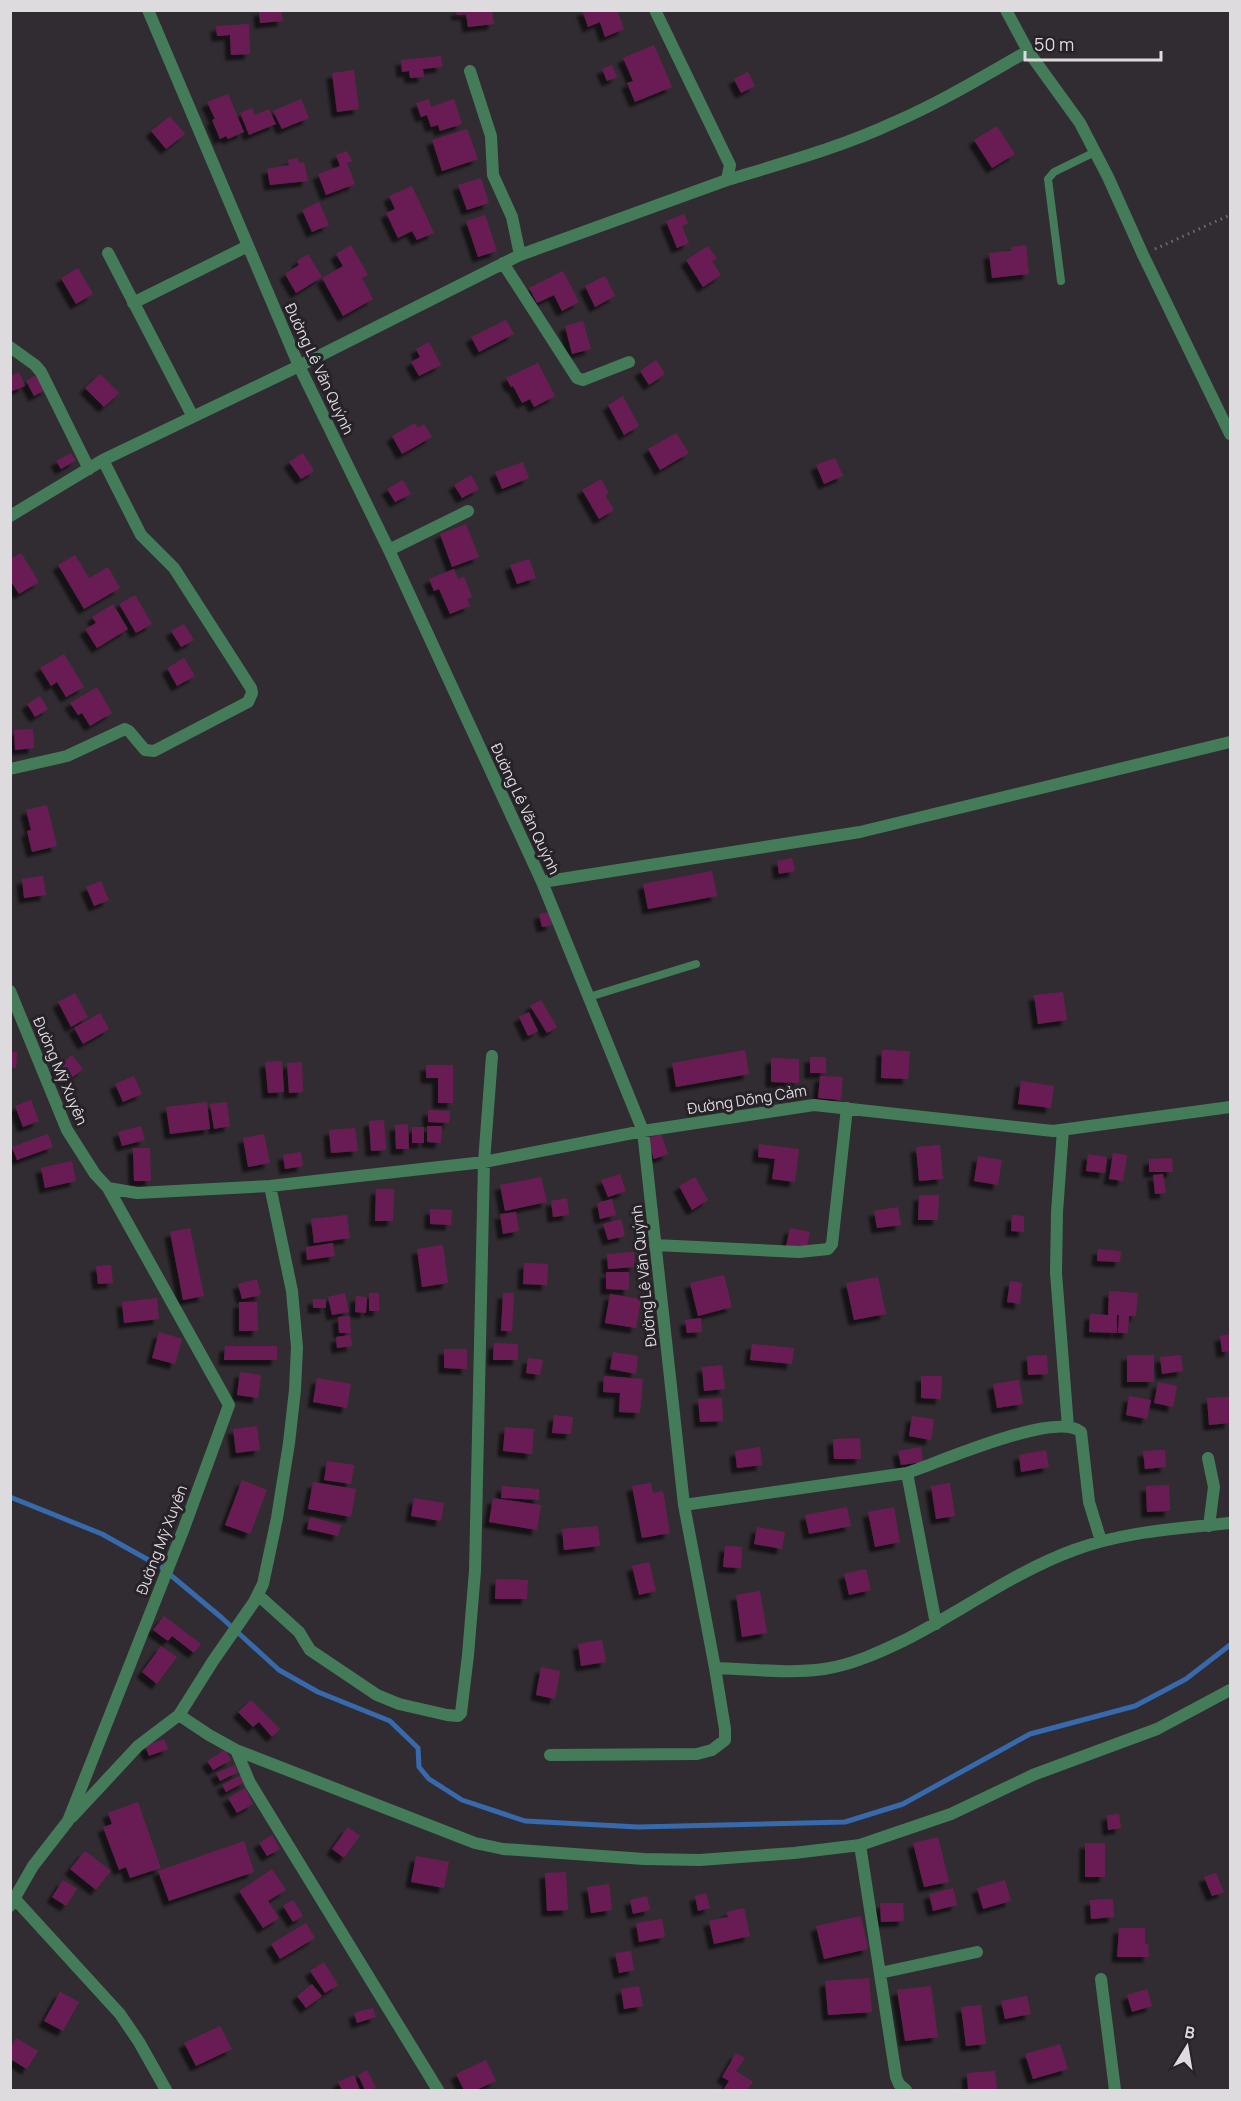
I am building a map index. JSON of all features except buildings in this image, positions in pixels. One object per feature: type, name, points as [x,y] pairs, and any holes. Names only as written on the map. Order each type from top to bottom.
[{"type":"street","name":"Đường Lê Văn Quýnh","points":[[148,10],[299,366],[389,550],[542,882],[643,1131],[684,1505],[715,1668],[725,1740],[712,1750],[697,1754],[550,1755]]},
{"type":"street","points":[[655,10],[730,165],[727,180]]},
{"type":"street","points":[[1006,10],[1028,51],[1080,123],[1230,434]]},
{"type":"street","points":[[10,516],[103,460],[299,366],[520,255],[727,180],[893,124],[953,95],[1028,51]]},
{"type":"street","points":[[470,71],[491,136],[493,175],[512,217],[520,255]]},
{"type":"street","points":[[133,303],[248,246]]},
{"type":"street","points":[[108,254],[193,417]]},
{"type":"street","points":[[503,263],[577,378],[583,380],[629,362]]},
{"type":"street","points":[[10,347],[41,372],[89,469]]},
{"type":"street","points":[[10,769],[67,756],[125,729],[145,750],[154,751],[248,702],[250,698],[251,688],[174,568],[136,529],[103,460]]},
{"type":"street","points":[[389,550],[468,511]]},
{"type":"street","points":[[542,882],[860,832],[1230,742]]},
{"type":"street","name":"Đường Mỹ Xuyên","points":[[10,992],[67,1130],[95,1174],[108,1188],[229,1405],[184,1528],[68,1821],[33,1866],[12,1902]]},
{"type":"street","points":[[256,1598],[299,1632],[310,1650],[377,1695],[399,1704],[447,1715],[458,1716],[461,1713],[475,1561],[484,1162],[492,1056]]},
{"type":"street","name":"Đường Dõng Cảm","points":[[270,1186],[484,1162],[643,1131],[814,1105],[1053,1131],[1230,1107]]},
{"type":"street","points":[[655,1245],[799,1252],[828,1249],[832,1244],[847,1108]]},
{"type":"street","points":[[1063,1130],[1056,1273],[1068,1426]]},
{"type":"street","points":[[68,1821],[138,1746],[179,1715],[256,1598],[267,1570],[289,1443],[295,1390],[297,1347],[292,1291],[270,1186],[137,1194],[108,1188]]},
{"type":"street","points":[[684,1505],[907,1473],[937,1464],[1012,1434],[1068,1426],[1081,1432],[1089,1502],[1101,1540]]},
{"type":"street","points":[[1208,1458],[1214,1487],[1209,1526]]},
{"type":"street","points":[[907,1473],[936,1624]]},
{"type":"street","points":[[715,1668],[800,1671],[826,1669],[887,1649],[936,1624],[1026,1572],[1101,1540],[1137,1533],[1230,1523]]},
{"type":"street","points":[[179,1715],[236,1750],[475,1844],[503,1849],[644,1859],[700,1860],[794,1853],[860,1845],[951,1814],[1033,1775],[1157,1729],[1230,1690]]},
{"type":"street","points":[[236,1750],[250,1784],[438,2091]]},
{"type":"street","points":[[860,1845],[896,2077],[906,2091]]},
{"type":"street","points":[[12,1902],[120,2014],[139,2042],[166,2091]]},
{"type":"street","points":[[880,1973],[977,1952]]},
{"type":"street","points":[[1101,1979],[1115,2091]]},
{"type":"lane","points":[[1060,281],[1048,179],[1054,172],[1095,152]]},
{"type":"lane","points":[[589,997],[696,964]]},
{"type":"path","points":[[1143,255],[1230,215]]},
{"type":"waterway","points":[[10,1497],[102,1534],[161,1567],[279,1670],[318,1692],[390,1721],[418,1748],[419,1767],[429,1779],[462,1800],[525,1821],[638,1827],[845,1822],[903,1804],[1030,1734],[1135,1706],[1186,1679],[1230,1645]]}]
